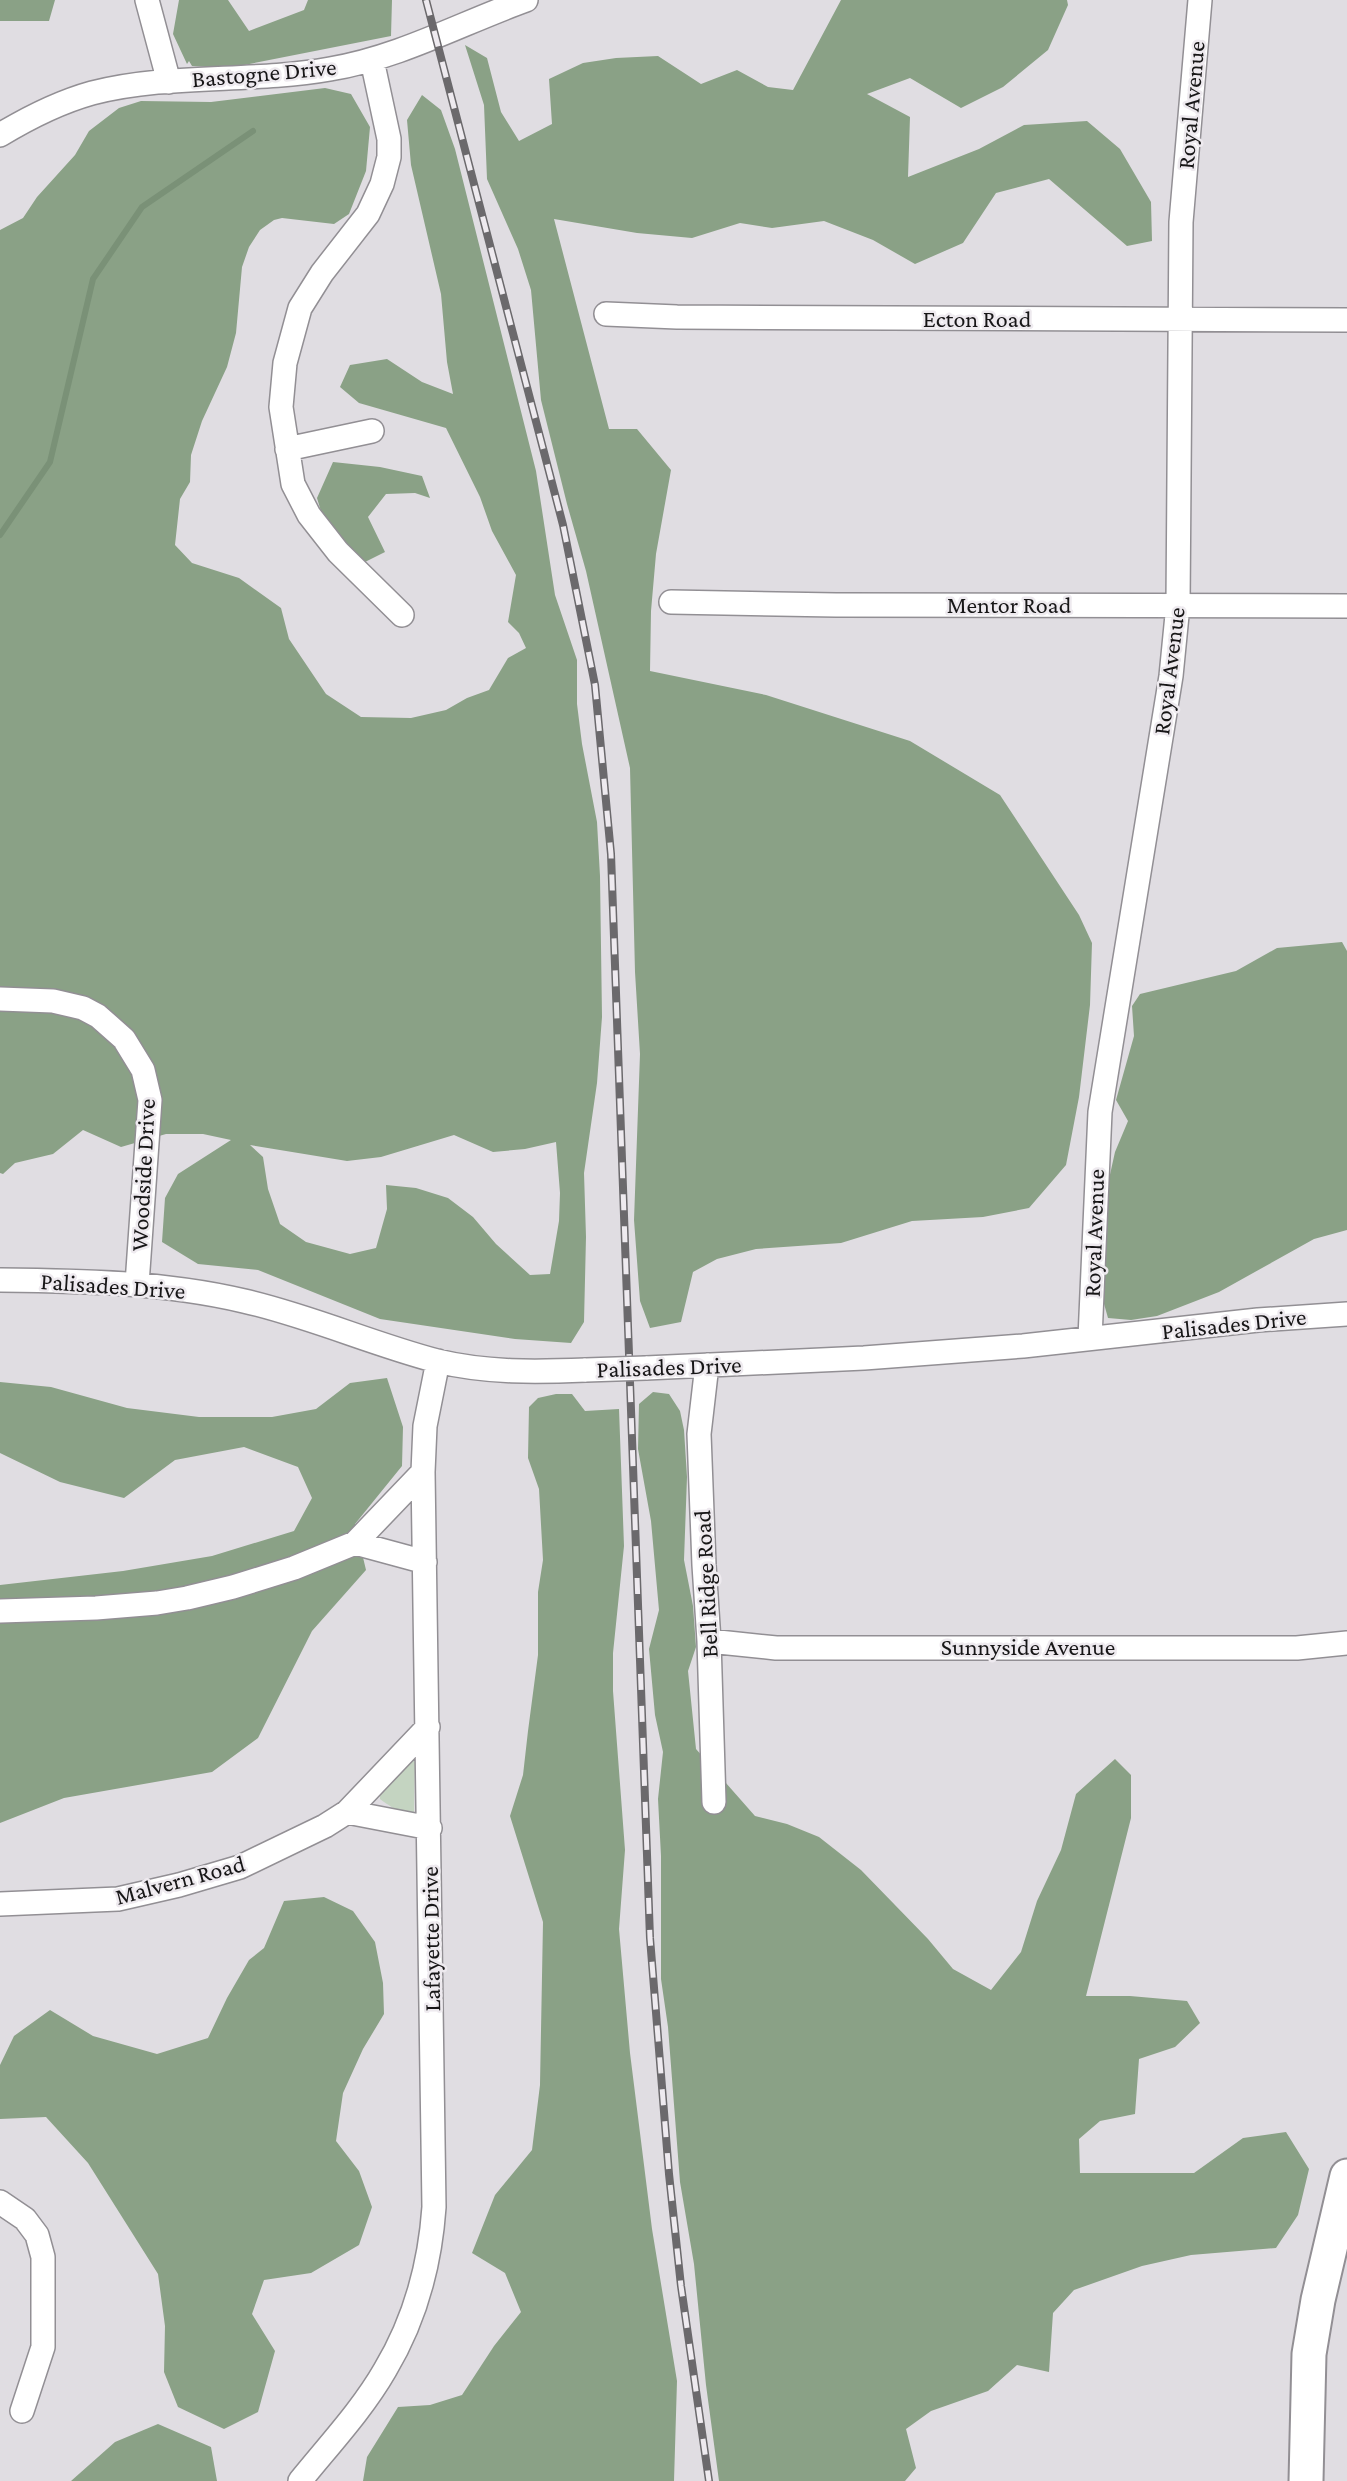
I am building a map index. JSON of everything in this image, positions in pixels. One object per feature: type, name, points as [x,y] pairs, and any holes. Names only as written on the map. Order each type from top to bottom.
[{"type":"main road","points":[[1306,2481],[1309,2354],[1318,2300],[1347,2176]]},
{"type":"street","points":[[147,0],[169,82]]},
{"type":"street","name":"Bastogne Drive","points":[[0,135],[48,109],[94,93],[169,82],[304,73],[372,60],[526,0]]},
{"type":"street","name":"Royal Avenue","points":[[1090,1338],[1100,1112],[1169,689],[1178,605],[1180,320],[1185,162],[1200,0]]},
{"type":"street","points":[[372,60],[388,124],[389,157],[382,184],[368,214],[322,273],[300,309],[285,363],[281,407],[293,484],[316,525],[338,552],[402,615]]},
{"type":"street","name":"Ecton Road","points":[[606,314],[691,317],[1347,320]]},
{"type":"street","points":[[287,449],[372,431]]},
{"type":"street","name":"Mentor Road","points":[[671,602],[1347,606]]},
{"type":"street","name":"Woodside Drive","points":[[0,999],[53,1001],[83,1008],[98,1016],[124,1039],[143,1070],[150,1100],[137,1284]]},
{"type":"street","name":"Palisades Drive","points":[[0,1280],[137,1284],[202,1293],[286,1311],[438,1361],[515,1372],[878,1357],[1023,1346],[1258,1320],[1347,1314]]},
{"type":"street","name":"Lafayette Drive","points":[[300,2481],[384,2372],[408,2322],[426,2267],[434,2207],[423,1472],[425,1426],[438,1361]]},
{"type":"street","name":"Bell Ridge Road","points":[[707,1365],[699,1434],[714,1802]]},
{"type":"street","points":[[0,1611],[157,1603],[233,1587],[294,1568],[355,1543],[423,1472]]},
{"type":"street","points":[[355,1543],[425,1562]]},
{"type":"street","name":"Sunnyside Avenue","points":[[709,1642],[776,1648],[1297,1647],[1347,1643]]},
{"type":"street","name":"Malvern Road","points":[[0,1904],[118,1899],[240,1867],[347,1812],[428,1727]]},
{"type":"street","points":[[347,1812],[430,1828]]},
{"type":"street","points":[[0,2202],[25,2219],[37,2235],[43,2257],[43,2347],[22,2410]]},
{"type":"green space","points":[[0,0],[55,0],[49,21],[0,21]]},
{"type":"green space","points":[[179,0],[228,0],[249,31],[304,10],[308,0],[392,0],[391,36],[229,68],[192,66],[189,61],[187,64],[173,34]]},
{"type":"green space","points":[[841,0],[1067,0],[1068,5],[1048,50],[1003,87],[961,108],[910,78],[867,94],[910,117],[908,177],[979,149],[1024,125],[1087,121],[1120,149],[1151,202],[1152,241],[1127,246],[1049,179],[996,193],[963,243],[915,264],[873,240],[824,221],[772,228],[740,223],[692,238],[637,233],[554,219],[609,429],[637,429],[671,470],[656,554],[650,671],[766,695],[910,741],[1000,795],[1079,915],[1092,943],[1090,1005],[1079,1097],[1066,1165],[1029,1208],[983,1217],[912,1221],[841,1243],[756,1249],[717,1259],[693,1272],[681,1322],[650,1328],[640,1301],[634,1220],[640,1054],[635,972],[630,768],[586,571],[541,400],[531,290],[518,249],[487,179],[484,105],[465,45],[487,58],[501,112],[519,141],[552,124],[549,79],[583,63],[658,56],[701,84],[737,70],[768,87],[793,90]]},
{"type":"green space","points":[[325,88],[351,94],[370,127],[366,171],[349,214],[334,224],[282,218],[274,220],[260,230],[249,247],[242,267],[236,333],[227,367],[202,421],[191,455],[190,482],[180,499],[175,545],[192,563],[239,578],[281,608],[289,639],[326,694],[361,717],[411,718],[446,710],[489,690],[508,658],[526,648],[519,633],[508,622],[516,575],[492,531],[480,497],[446,428],[359,403],[340,387],[350,365],[387,359],[422,382],[453,394],[447,362],[441,294],[411,165],[407,120],[422,95],[441,110],[455,149],[536,471],[555,595],[577,660],[577,704],[597,822],[602,1017],[597,1083],[584,1173],[584,1322],[571,1343],[515,1339],[380,1319],[258,1270],[198,1264],[162,1242],[165,1198],[178,1174],[231,1140],[203,1134],[166,1134],[121,1147],[83,1130],[53,1154],[15,1163],[3,1174],[0,1173],[0,230],[23,218],[37,197],[75,155],[89,131],[119,108],[141,101],[211,102]],"holes":[[[454,1135],[493,1152],[556,1142],[559,1221],[550,1274],[530,1275],[496,1244],[473,1217],[448,1198],[416,1188],[386,1185],[387,1209],[376,1248],[350,1254],[306,1242],[280,1224],[268,1189],[263,1157],[250,1145],[347,1161],[381,1157]]]},
{"type":"green space","points":[[333,462],[380,467],[422,476],[430,498],[415,493],[386,494],[368,517],[385,552],[363,563],[328,535],[317,498]]},
{"type":"green space","points":[[1342,942],[1347,951],[1347,1230],[1314,1239],[1219,1292],[1157,1316],[1131,1320],[1108,1318],[1099,1286],[1107,1188],[1115,1152],[1128,1121],[1116,1100],[1134,1036],[1132,1006],[1140,994],[1236,971],[1277,948]]},
{"type":"green space","points":[[387,1378],[403,1427],[402,1466],[355,1524],[366,1570],[312,1631],[258,1738],[212,1772],[64,1798],[0,1823],[0,1585],[123,1571],[212,1556],[294,1531],[312,1498],[298,1467],[244,1447],[175,1460],[124,1498],[60,1482],[0,1453],[0,1382],[51,1387],[127,1408],[199,1417],[272,1417],[316,1409],[350,1383]]},
{"type":"green space","points":[[653,1392],[669,1394],[680,1411],[684,1430],[687,1477],[684,1560],[693,1606],[696,1647],[688,1671],[696,1749],[755,1816],[787,1824],[819,1837],[861,1870],[928,1939],[953,1969],[991,1990],[1021,1952],[1037,1901],[1061,1850],[1076,1794],[1115,1759],[1131,1775],[1131,1818],[1086,1996],[1130,1996],[1187,2001],[1200,2023],[1175,2047],[1139,2059],[1135,2114],[1100,2121],[1079,2139],[1080,2173],[1194,2173],[1243,2138],[1286,2132],[1309,2169],[1298,2215],[1276,2248],[1191,2255],[1142,2266],[1074,2290],[1053,2313],[1049,2372],[1017,2365],[988,2391],[931,2411],[906,2429],[916,2468],[905,2481],[719,2481],[694,2264],[680,2182],[668,2027],[661,1979],[658,1799],[663,1752],[655,1715],[649,1649],[659,1610],[651,1521],[638,1449],[639,1404]]},
{"type":"green space","points":[[572,1394],[585,1411],[619,1409],[624,1546],[613,1653],[613,1691],[625,1850],[619,1929],[630,2053],[652,2229],[677,2381],[674,2481],[363,2481],[367,2457],[398,2407],[430,2405],[462,2395],[494,2346],[521,2312],[505,2273],[472,2253],[495,2195],[532,2150],[540,2085],[543,1922],[510,1816],[523,1775],[538,1655],[538,1592],[543,1560],[539,1489],[528,1458],[529,1407],[538,1398]]},
{"type":"green space","points":[[413,1758],[414,1815],[396,1809],[380,1799],[380,1794]]},
{"type":"green space","points":[[324,1897],[353,1911],[375,1942],[383,1983],[384,2014],[363,2049],[343,2093],[336,2141],[359,2171],[372,2207],[359,2245],[311,2273],[264,2280],[252,2314],[275,2351],[258,2412],[224,2429],[178,2407],[164,2372],[165,2326],[158,2274],[88,2163],[46,2117],[0,2119],[0,2065],[14,2036],[50,2010],[93,2036],[157,2054],[208,2038],[249,1960],[264,1948],[284,1901]]},
{"type":"green space","points":[[158,2424],[211,2447],[217,2481],[71,2481],[115,2442]]},
{"type":"waterway","points":[[0,535],[50,462],[93,279],[142,207],[253,131]]},
{"type":"railway","points":[[426,0],[563,525],[595,685],[611,854],[650,1938],[681,2286],[709,2481]]}]
